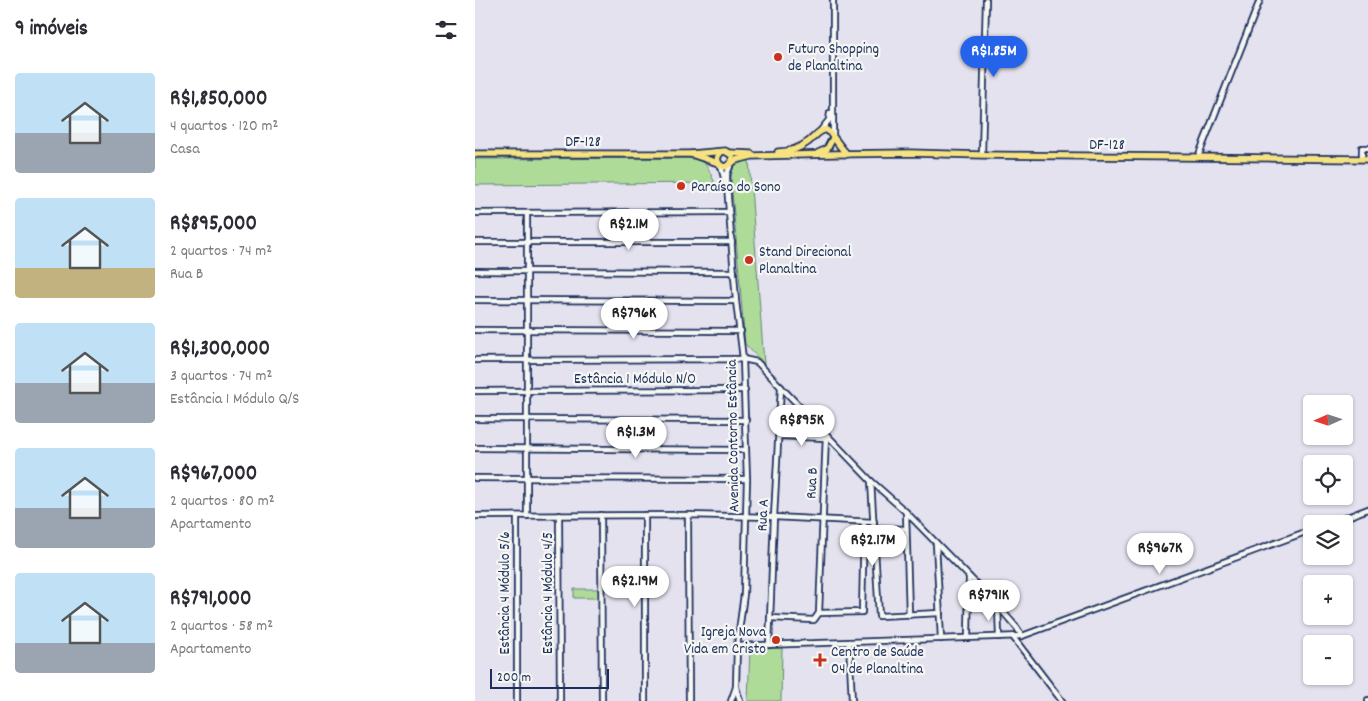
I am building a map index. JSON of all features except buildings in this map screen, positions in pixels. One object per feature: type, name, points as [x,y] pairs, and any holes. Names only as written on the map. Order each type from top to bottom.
[{"type":"main road","name":"DF-128","points":[[475,154],[691,154],[707,151],[727,151],[737,154],[782,152],[792,150],[807,143],[821,130]]},
{"type":"main road","points":[[821,130],[828,130],[839,148],[847,154]]},
{"type":"main road","points":[[807,143],[807,149],[812,155],[827,149],[833,138]]},
{"type":"main road","points":[[720,164],[717,157],[721,152]]},
{"type":"main road","points":[[730,153],[733,156],[731,163]]},
{"type":"main road","name":"DF-128","points":[[691,154],[727,166],[752,156],[910,153],[1365,159]]},
{"type":"street","points":[[833,0],[833,138]]},
{"type":"street","points":[[982,155],[986,0]]},
{"type":"street","points":[[1198,156],[1260,0]]},
{"type":"street","points":[[821,130],[829,120],[832,104]]},
{"type":"street","points":[[1365,159],[1362,148],[1368,148]]},
{"type":"street","name":"Avenida Contorno Estância","points":[[731,163],[727,174],[727,185],[736,301],[743,359],[747,478],[744,594],[737,646],[736,687],[740,701]]},
{"type":"street","name":"Avenida Contorno Estância","points":[[720,164],[727,185]]},
{"type":"street","points":[[475,213],[729,212]]},
{"type":"street","points":[[527,213],[527,516]]},
{"type":"street","points":[[475,242],[731,242]]},
{"type":"street","points":[[475,272],[734,272]]},
{"type":"street","points":[[475,300],[736,301]]},
{"type":"street","points":[[475,330],[741,331]]},
{"type":"street","points":[[475,360],[743,359],[757,362],[825,436],[906,512],[998,606],[1022,636]]},
{"type":"street","name":"Rua A","points":[[769,645],[773,517],[781,386]]},
{"type":"street","name":"Estância 1 Módulo N/O","points":[[475,391],[745,390]]},
{"type":"street","points":[[475,419],[746,420]]},
{"type":"street","points":[[779,436],[825,436]]},
{"type":"street","name":"Rua B","points":[[819,613],[825,436]]},
{"type":"street","points":[[475,448],[746,450]]},
{"type":"street","points":[[475,478],[747,478]]},
{"type":"street","points":[[871,481],[879,616],[940,613]]},
{"type":"street","points":[[1353,515],[1368,510]]},
{"type":"street","points":[[906,512],[909,615]]},
{"type":"street","points":[[475,516],[645,514],[746,516],[864,522],[906,529]]},
{"type":"street","points":[[645,514],[645,701]]},
{"type":"street","name":"Estância 4 Módulo 4/5","points":[[559,515],[560,701]]},
{"type":"street","points":[[601,515],[602,701]]},
{"type":"street","points":[[687,515],[689,701]]},
{"type":"street","name":"Estância 4 Módulo 5/6","points":[[517,516],[517,701]]},
{"type":"street","points":[[771,618],[814,620],[819,613],[862,612],[864,522]]},
{"type":"street","points":[[737,646],[1022,636],[1303,533]]},
{"type":"street","points":[[936,543],[941,639]]},
{"type":"street","points":[[968,638],[969,577]]},
{"type":"street","points":[[998,606],[999,637]]},
{"type":"street","points":[[1013,637],[1062,701]]},
{"type":"street","points":[[849,642],[852,701]]},
{"type":"street","name":"Avenida Contorno Estância","points":[[731,701],[736,687]]},
{"type":"green space","points":[[703,158],[715,183],[475,185],[475,159]]},
{"type":"green space","points":[[749,160],[764,364],[745,344],[731,179],[735,165]]},
{"type":"green space","points":[[574,589],[598,589],[599,598],[574,598]]},
{"type":"green space","points":[[750,648],[782,648],[781,701],[748,701]]},
{"type":"place","name":"Futuro Shopping de Planaltina","points":[[778,57]]},
{"type":"place","name":"Paraíso do Sono","points":[[681,186]]},
{"type":"place","name":"Stand Direcional Planaltina","points":[[749,260]]},
{"type":"place","name":"Igreja Nova Vida em Cristo","points":[[776,640]]},
{"type":"place","name":"Centro de Saúde 04 de Planaltina","points":[[820,660]]}]
